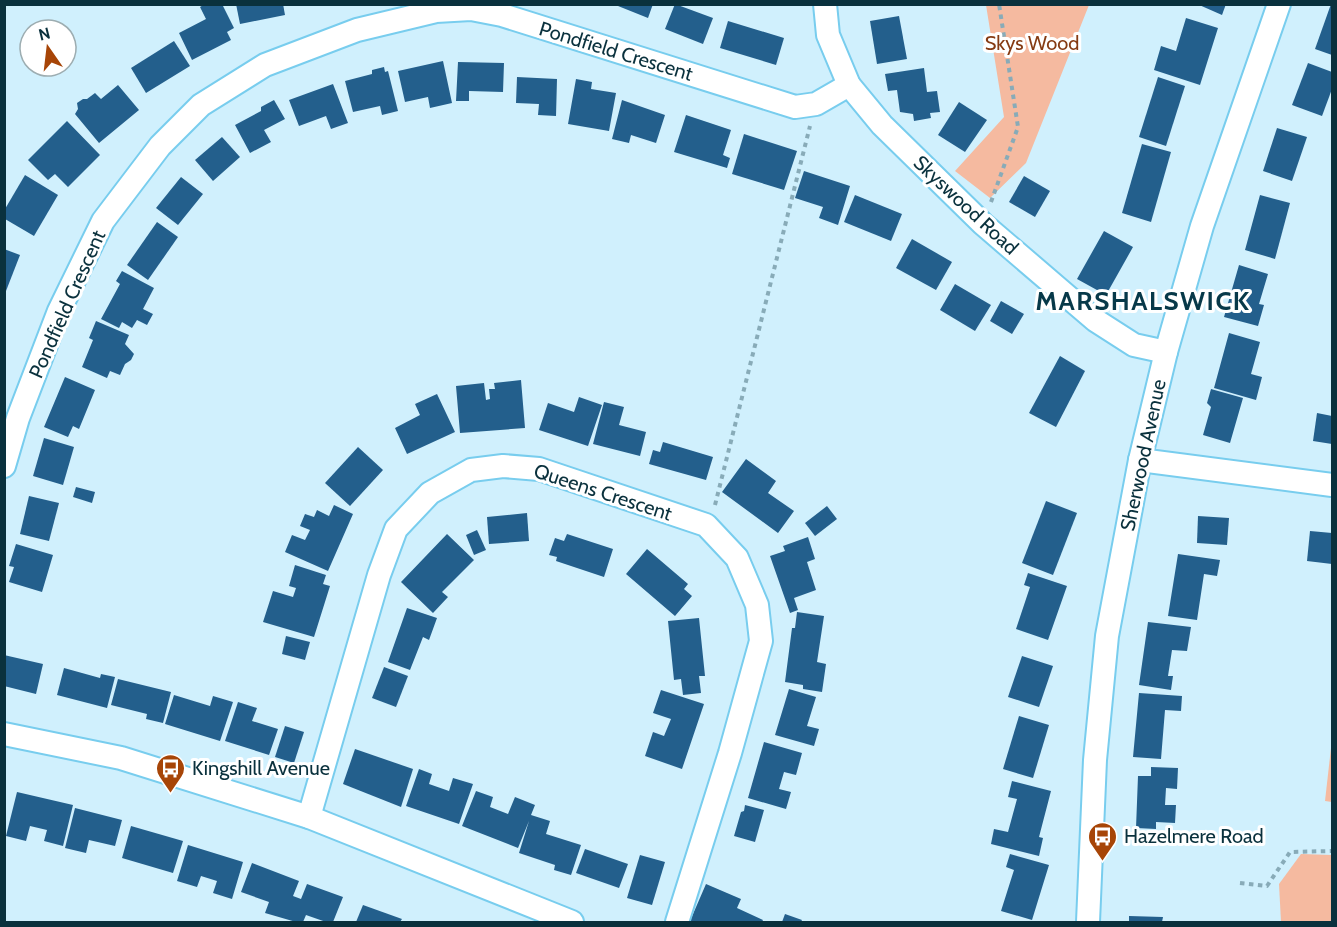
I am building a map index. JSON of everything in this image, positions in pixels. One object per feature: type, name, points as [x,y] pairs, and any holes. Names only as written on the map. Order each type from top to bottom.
[{"type":"street","name":"Skyswood Road","points":[[825,4],[828,35],[849,85],[882,125],[983,224],[1095,320],[1134,345],[1166,352]]},
{"type":"street","name":"Sherwood Avenue","points":[[1088,922],[1095,760],[1107,636],[1140,460],[1166,352],[1202,226],[1279,4]]},
{"type":"street","name":"Pondfield Crescent","points":[[4,466],[18,418],[59,311],[103,221],[160,146],[201,105],[265,65],[357,30],[436,8],[471,9],[502,15],[795,107],[816,104],[849,85]]},
{"type":"street","points":[[1140,460],[1332,484]]},
{"type":"street","name":"Queens Crescent","points":[[309,817],[379,575],[396,529],[430,492],[471,470],[504,465],[539,469],[706,525],[737,558],[757,605],[760,641],[730,753],[677,922]]},
{"type":"street","points":[[4,734],[121,758],[309,817],[572,922]]},
{"type":"path","points":[[983,224],[1018,127],[999,4]]},
{"type":"path","points":[[706,525],[718,498],[816,104]]},
{"type":"path","points":[[1240,883],[1267,886],[1290,852],[1332,851]]},
{"type":"green space","name":"Skys Wood","points":[[986,5],[1089,5],[1026,163],[990,198],[955,171],[1004,117]]},
{"type":"green space","points":[[1332,739],[1332,802],[1325,801]]},
{"type":"green space","points":[[1301,854],[1332,855],[1332,922],[1281,922],[1279,884]]},
{"type":"building","points":[[205,4],[222,4],[234,28],[227,32],[231,40],[192,60],[179,33],[206,19],[200,7]]},
{"type":"building","points":[[236,4],[283,4],[285,15],[240,24]]},
{"type":"building","points":[[613,4],[653,4],[648,18]]},
{"type":"building","points":[[675,4],[713,18],[703,44],[665,29]]},
{"type":"building","points":[[1197,4],[1226,4],[1222,15]]},
{"type":"building","points":[[1332,4],[1332,55],[1315,49]]},
{"type":"building","points":[[899,16],[907,59],[877,64],[870,21]]},
{"type":"building","points":[[1186,18],[1218,28],[1200,85],[1154,70],[1161,46],[1176,51]]},
{"type":"building","points":[[728,21],[784,38],[776,65],[720,48]]},
{"type":"building","points":[[174,41],[190,66],[146,93],[131,68]]},
{"type":"building","points":[[443,61],[452,103],[430,108],[428,97],[405,102],[398,71]]},
{"type":"building","points":[[458,62],[504,63],[503,92],[469,91],[469,101],[456,101]]},
{"type":"building","points":[[1308,63],[1332,72],[1332,89],[1322,116],[1292,105]]},
{"type":"building","points":[[384,67],[385,72],[388,71],[398,111],[382,115],[380,106],[353,112],[345,81],[372,74],[372,70]]},
{"type":"building","points":[[924,68],[927,92],[937,91],[940,112],[930,113],[931,118],[914,121],[913,114],[900,112],[897,90],[888,91],[885,74]]},
{"type":"building","points":[[517,77],[557,79],[556,116],[538,115],[539,104],[516,103]]},
{"type":"building","points":[[1158,77],[1185,86],[1166,146],[1139,137]]},
{"type":"building","points":[[576,79],[592,82],[591,89],[616,93],[609,131],[568,124]]},
{"type":"building","points":[[333,84],[348,123],[331,129],[326,116],[299,126],[289,100]]},
{"type":"building","points":[[118,85],[139,110],[99,143],[75,114],[78,109],[77,103],[95,93],[101,99]]},
{"type":"building","points":[[274,100],[285,119],[264,130],[271,142],[250,153],[235,125],[261,111],[261,107]]},
{"type":"building","points":[[622,100],[665,115],[656,143],[631,135],[629,143],[612,139]]},
{"type":"building","points":[[959,102],[987,120],[965,152],[938,135]]},
{"type":"building","points":[[686,115],[731,130],[723,155],[730,158],[727,168],[674,152]]},
{"type":"building","points":[[67,121],[100,155],[68,187],[55,174],[48,180],[28,160]]},
{"type":"building","points":[[1277,128],[1307,137],[1292,181],[1263,171]]},
{"type":"building","points":[[744,134],[797,151],[784,190],[732,174]]},
{"type":"building","points":[[222,137],[240,157],[213,181],[195,160]]},
{"type":"building","points":[[1142,144],[1171,152],[1151,222],[1122,213]]},
{"type":"building","points":[[804,171],[850,186],[838,225],[819,218],[823,207],[795,198]]},
{"type":"building","points":[[25,175],[58,195],[34,236],[5,219],[5,209]]},
{"type":"building","points":[[1024,176],[1050,191],[1035,217],[1009,202]]},
{"type":"building","points":[[181,177],[203,194],[178,225],[156,208]]},
{"type":"building","points":[[855,195],[902,214],[891,241],[844,222]]},
{"type":"building","points":[[1260,195],[1290,203],[1275,259],[1245,250]]},
{"type":"building","points":[[157,222],[178,237],[148,280],[127,265]]},
{"type":"building","points":[[1104,231],[1133,247],[1106,295],[1077,279]]},
{"type":"building","points":[[912,239],[952,262],[936,290],[896,268]]},
{"type":"building","points":[[4,249],[20,255],[6,291],[4,290]]},
{"type":"building","points":[[1239,265],[1268,274],[1259,304],[1264,305],[1258,326],[1224,317]]},
{"type":"building","points":[[122,271],[154,288],[143,309],[153,314],[147,325],[137,320],[132,328],[122,322],[119,328],[101,319],[120,284],[116,281]]},
{"type":"building","points":[[955,284],[991,305],[975,331],[940,310]]},
{"type":"building","points":[[1001,301],[1024,314],[1012,334],[990,321]]},
{"type":"building","points":[[96,321],[129,335],[125,344],[134,354],[125,364],[120,375],[110,371],[107,378],[82,367],[93,340],[89,338]]},
{"type":"building","points":[[1229,333],[1260,342],[1251,374],[1262,377],[1256,400],[1214,388]]},
{"type":"building","points":[[1060,356],[1085,371],[1056,427],[1029,413]]},
{"type":"building","points":[[65,377],[95,390],[79,429],[73,426],[68,437],[44,427]]},
{"type":"building","points":[[521,380],[525,428],[460,433],[456,386],[484,383],[486,400],[490,399],[489,389],[495,389],[494,383]]},
{"type":"building","points":[[1211,389],[1243,398],[1230,443],[1203,435],[1211,407],[1207,403]]},
{"type":"building","points":[[437,394],[455,432],[407,454],[395,428],[420,415],[415,404]]},
{"type":"building","points":[[579,397],[602,405],[588,446],[539,430],[548,403],[574,412]]},
{"type":"building","points":[[604,402],[624,407],[619,425],[646,432],[640,456],[593,444]]},
{"type":"building","points":[[1317,413],[1332,416],[1332,444],[1313,441]]},
{"type":"building","points":[[44,438],[74,447],[63,485],[33,476]]},
{"type":"building","points":[[663,442],[713,457],[706,480],[649,464],[653,450],[660,452]]},
{"type":"building","points":[[358,447],[383,470],[350,506],[325,483]]},
{"type":"building","points":[[746,459],[776,481],[768,493],[794,511],[778,533],[722,492]]},
{"type":"building","points":[[76,487],[95,492],[92,503],[73,497]]},
{"type":"building","points":[[29,496],[59,503],[49,541],[20,534]]},
{"type":"building","points":[[1046,501],[1077,513],[1053,575],[1022,563]]},
{"type":"building","points":[[334,505],[353,514],[328,571],[285,552],[292,535],[305,540],[310,530],[300,526],[305,514],[314,517],[317,510],[329,516]]},
{"type":"building","points":[[827,506],[837,519],[815,536],[805,523]]},
{"type":"building","points":[[527,513],[529,541],[489,544],[487,517]]},
{"type":"building","points":[[1198,516],[1229,518],[1227,545],[1197,543]]},
{"type":"building","points":[[477,530],[486,550],[474,555],[466,535]]},
{"type":"building","points":[[1310,531],[1332,533],[1332,564],[1307,561]]},
{"type":"building","points":[[447,534],[474,560],[442,592],[448,597],[433,613],[401,582]]},
{"type":"building","points":[[567,534],[613,549],[604,577],[556,561],[557,557],[549,555],[555,538],[564,541]]},
{"type":"building","points":[[808,537],[815,559],[807,562],[816,590],[794,598],[798,610],[790,613],[770,556],[785,551],[783,546]]},
{"type":"building","points":[[16,544],[53,555],[42,592],[9,582],[14,567],[9,566]]},
{"type":"building","points":[[647,549],[688,584],[684,589],[692,596],[675,616],[626,574]]},
{"type":"building","points":[[1178,554],[1220,560],[1217,576],[1204,574],[1197,620],[1168,616]]},
{"type":"building","points":[[295,565],[326,575],[323,584],[330,586],[314,637],[263,622],[273,591],[293,597],[296,588],[289,586]]},
{"type":"building","points":[[1028,573],[1067,586],[1048,640],[1016,629],[1030,587],[1024,585]]},
{"type":"building","points":[[407,608],[437,618],[429,640],[423,637],[410,670],[388,662]]},
{"type":"building","points":[[797,612],[824,616],[817,662],[826,664],[822,692],[803,689],[803,685],[785,682],[792,628],[795,628]]},
{"type":"building","points":[[699,618],[705,676],[699,676],[701,693],[683,695],[681,679],[674,680],[668,621]]},
{"type":"building","points":[[1148,622],[1191,627],[1187,651],[1172,650],[1168,676],[1173,676],[1171,690],[1139,685]]},
{"type":"building","points":[[286,636],[310,642],[305,660],[282,654]]},
{"type":"building","points":[[4,655],[43,664],[36,694],[4,686]]},
{"type":"building","points":[[1022,656],[1053,666],[1039,707],[1008,697]]},
{"type":"building","points":[[384,667],[408,676],[396,707],[372,698]]},
{"type":"building","points":[[64,668],[100,678],[101,674],[115,677],[107,708],[57,695]]},
{"type":"building","points":[[118,679],[171,692],[163,723],[146,719],[147,714],[111,705]]},
{"type":"building","points":[[789,689],[816,697],[807,726],[819,729],[814,746],[775,735]]},
{"type":"building","points":[[661,690],[704,704],[682,769],[645,756],[653,732],[664,736],[671,719],[653,713]]},
{"type":"building","points":[[1139,693],[1182,696],[1181,711],[1165,710],[1161,759],[1133,757]]},
{"type":"building","points":[[174,695],[210,706],[213,696],[233,702],[220,741],[165,724]]},
{"type":"building","points":[[238,702],[257,708],[252,721],[278,729],[269,755],[225,741]]},
{"type":"building","points":[[1019,716],[1049,725],[1033,778],[1003,769]]},
{"type":"building","points":[[285,726],[304,732],[294,763],[275,757]]},
{"type":"building","points":[[764,742],[802,753],[796,775],[784,772],[779,789],[791,792],[786,809],[748,798]]},
{"type":"building","points":[[355,749],[413,769],[401,807],[343,784]]},
{"type":"building","points":[[1151,767],[1178,768],[1177,789],[1166,788],[1165,805],[1176,805],[1175,823],[1156,822],[1156,829],[1136,828],[1138,776],[1151,776]]},
{"type":"building","points":[[419,769],[432,774],[429,784],[449,791],[453,778],[473,784],[459,824],[406,806]]},
{"type":"building","points":[[1012,781],[1051,791],[1039,837],[1043,838],[1039,856],[991,844],[994,829],[1008,832],[1017,799],[1008,797]]},
{"type":"building","points":[[476,791],[493,797],[490,807],[508,814],[515,797],[535,805],[531,815],[550,821],[546,834],[581,845],[571,875],[554,870],[555,865],[519,853],[529,821],[518,848],[462,826]]},
{"type":"building","points":[[17,792],[73,805],[63,846],[44,841],[47,830],[30,826],[26,841],[6,836]]},
{"type":"building","points":[[745,805],[764,810],[755,842],[734,836]]},
{"type":"building","points":[[75,808],[122,820],[115,846],[89,840],[86,853],[65,848]]},
{"type":"building","points":[[131,826],[183,841],[173,873],[122,858]]},
{"type":"building","points":[[188,845],[243,862],[232,899],[213,893],[217,881],[201,876],[197,887],[177,881]]},
{"type":"building","points":[[585,849],[628,864],[619,888],[576,873]]},
{"type":"building","points":[[1010,854],[1049,865],[1032,920],[1001,911],[1014,870],[1006,867]]},
{"type":"building","points":[[640,855],[665,862],[652,905],[627,898]]},
{"type":"building","points":[[252,863],[299,881],[293,896],[301,899],[307,884],[343,897],[333,922],[306,915],[303,922],[296,922],[265,913],[269,902],[241,892]]},
{"type":"building","points":[[706,884],[741,899],[737,908],[763,920],[762,922],[690,921]]},
{"type":"building","points":[[363,905],[402,919],[400,922],[356,922]]},
{"type":"building","points":[[785,914],[802,920],[801,922],[782,922]]},
{"type":"building","points":[[1129,916],[1163,917],[1162,922],[1129,922]]},
{"type":"place","name":"Kingshill Avenue","points":[[171,794]]},
{"type":"place","name":"Hazelmere Road","points":[[1103,862]]},
{"type":"district","name":"MARSHALSWICK","points":[[1143,301]]}]
